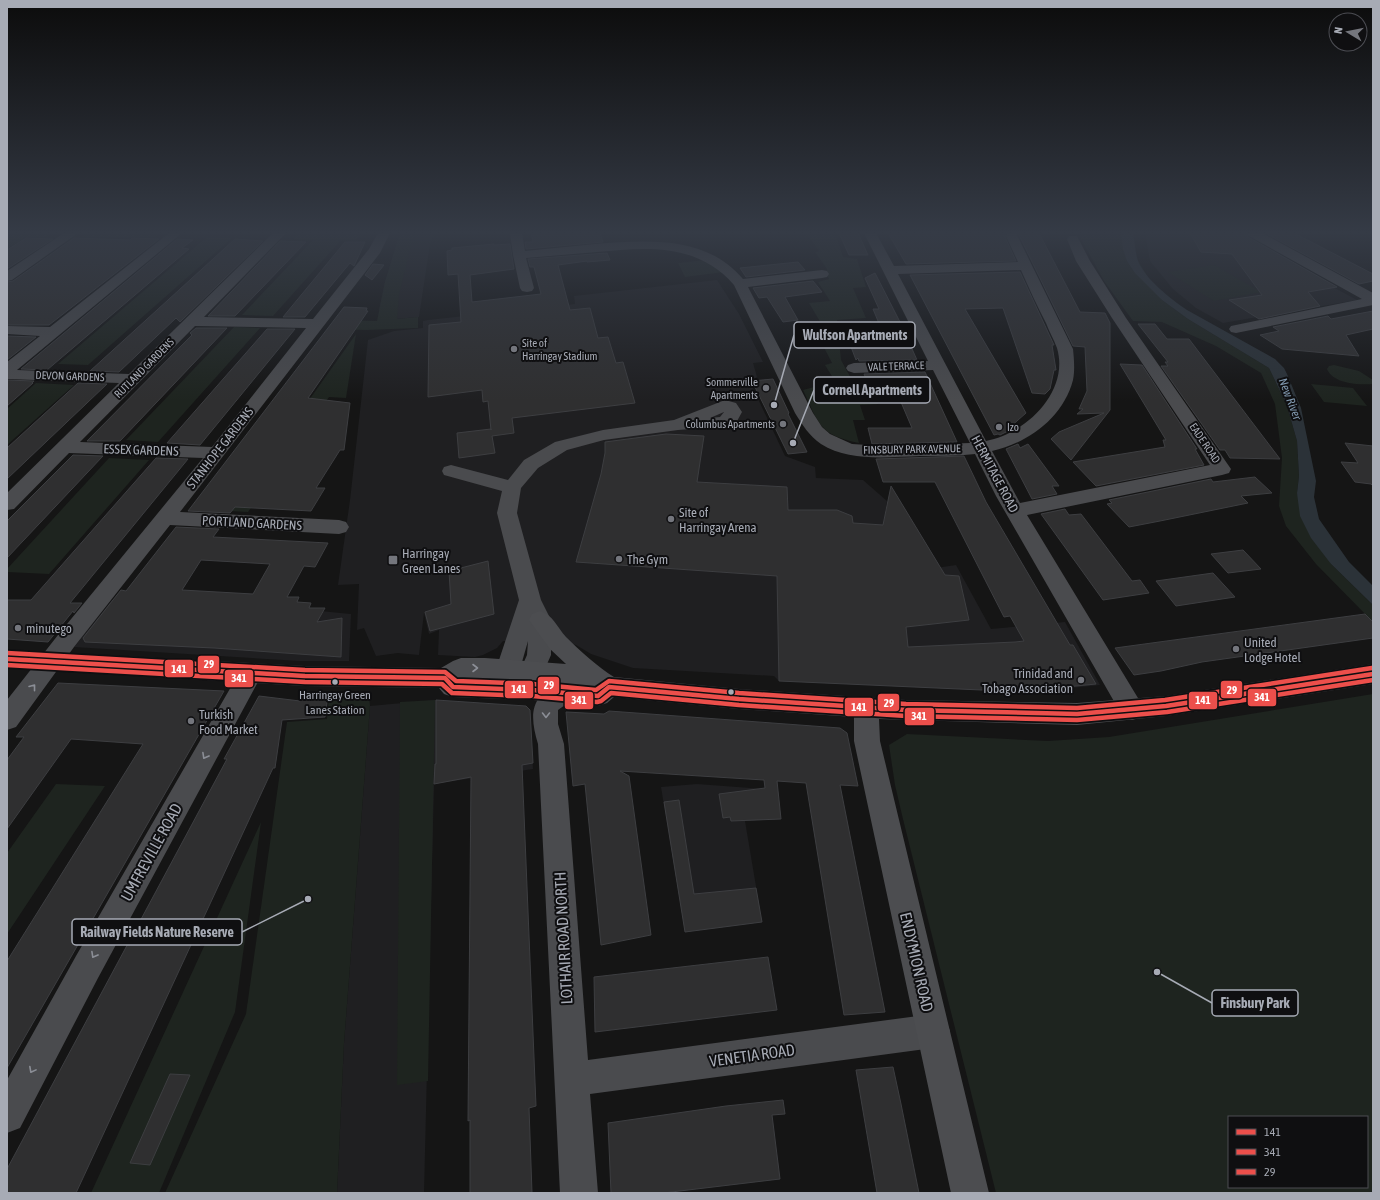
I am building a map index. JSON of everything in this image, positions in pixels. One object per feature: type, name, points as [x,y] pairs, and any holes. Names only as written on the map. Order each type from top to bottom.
[{"type":"main road","points":[[535,610],[558,643],[601,682]]},
{"type":"main road","points":[[7,659],[325,677],[445,678],[453,687],[503,679],[601,682],[746,700],[931,711],[1068,714],[1132,710],[1216,699],[1373,674]]},
{"type":"main road","points":[[528,680],[563,693],[598,696],[601,682]]},
{"type":"main road","name":"ENDYMION ROAD","points":[[866,707],[867,741],[970,1193]]},
{"type":"street","points":[[7,370],[108,289]]},
{"type":"street","name":"RUTLAND GARDENS","points":[[7,504],[223,289]]},
{"type":"street","name":"STANHOPE GARDENS","points":[[7,719],[66,641],[217,453],[344,289]]},
{"type":"street","name":"FINSBURY PARK AVENUE","points":[[742,289],[804,414],[812,426],[821,437],[845,448],[872,452],[981,448],[1000,444],[1012,439],[1040,419],[1060,392],[1065,379],[1066,370],[1065,349],[1037,289]]},
{"type":"street","name":"HERMITAGE ROAD","points":[[899,289],[937,365],[1015,511],[1132,710]]},
{"type":"street","name":"EADE ROAD","points":[[1015,511],[1222,469],[1101,289]]},
{"type":"street","points":[[1353,289],[1373,300]]},
{"type":"street","points":[[1236,330],[1373,300]]},
{"type":"street","points":[[191,321],[317,324]]},
{"type":"street","points":[[7,330],[55,332]]},
{"type":"street","name":"VALE TERRACE","points":[[854,368],[937,365]]},
{"type":"street","name":"DEVON GARDENS","points":[[7,374],[133,379]]},
{"type":"street","points":[[528,680],[540,645],[535,610],[507,513],[512,487],[531,464],[561,446],[603,435],[678,424]]},
{"type":"street","name":"ESSEX GARDENS","points":[[65,446],[217,453]]},
{"type":"street","points":[[451,471],[472,476],[494,484],[512,487]]},
{"type":"street","name":"PORTLAND GARDENS","points":[[165,518],[338,527]]},
{"type":"street","points":[[503,679],[535,610]]},
{"type":"street","name":"UMFREVILLE ROAD","points":[[7,1115],[251,673]]},
{"type":"street","name":"LOTHAIR ROAD NORTH","points":[[563,693],[547,705],[545,710],[546,731],[551,744],[579,1193]]},
{"type":"street","name":"VENETIA ROAD","points":[[572,1079],[933,1031]]},
{"type":"shaded area","points":[[146,289],[174,289],[88,365],[58,364]]},
{"type":"shaded area","points":[[267,289],[297,289],[273,316],[242,315]]},
{"type":"shaded area","points":[[384,289],[423,289],[419,317],[397,319],[379,310]]},
{"type":"shaded area","points":[[384,289],[400,289],[397,319],[418,317],[418,328],[366,330],[330,329],[337,320],[377,321]]},
{"type":"shaded area","points":[[637,289],[723,289],[739,314],[763,362],[753,363],[757,377],[750,382],[785,456],[815,467],[816,478],[863,480],[887,501],[883,531],[909,572],[956,565],[991,629],[1065,622],[1100,685],[1002,695],[997,690],[779,681],[774,676],[633,668],[591,654],[576,645],[569,643],[503,641],[497,648],[475,657],[438,655],[439,630],[429,634],[424,613],[419,655],[398,653],[376,656],[364,628],[357,630],[359,584],[338,585],[350,500],[368,340],[394,331],[423,328],[423,321],[428,320],[575,304],[574,296]]},
{"type":"shaded area","points":[[822,289],[853,289],[866,318],[837,320],[841,360],[853,382],[859,399],[876,399],[878,404],[860,405],[865,420],[853,420],[859,443],[846,440],[828,432],[817,420],[803,390],[822,385],[829,388],[837,380],[833,378],[825,365],[832,363],[816,332],[825,330],[809,303],[830,301]]},
{"type":"shaded area","points":[[1110,289],[1155,289],[1162,300],[1188,319],[1269,368],[1287,406],[1297,441],[1299,476],[1297,493],[1331,564],[1373,605],[1373,622],[1316,564],[1286,526],[1279,506],[1282,458],[1275,404],[1261,373],[1216,346],[1162,322],[1133,321]]},
{"type":"shaded area","points":[[1173,289],[1337,289],[1357,300],[1223,323],[1196,308]]},
{"type":"shaded area","points":[[1195,289],[1256,289],[1261,292],[1214,301]]},
{"type":"shaded area","points":[[234,327],[260,328],[158,442],[126,440]]},
{"type":"shaded area","points":[[356,334],[346,398],[329,397],[248,512],[230,511]]},
{"type":"shaded area","points":[[1334,365],[1359,371],[1373,380],[1373,384],[1354,384],[1340,381],[1330,374],[1327,369],[1329,366]]},
{"type":"shaded area","points":[[36,383],[74,385],[7,445],[7,409]]},
{"type":"shaded area","points":[[1311,384],[1353,388],[1367,406],[1324,402]]},
{"type":"shaded area","points":[[109,458],[149,460],[49,574],[7,572],[7,569]]},
{"type":"shaded area","points":[[112,600],[351,614],[349,661],[300,661],[74,647]]},
{"type":"shaded area","points":[[1373,694],[1373,1193],[996,1193],[902,815],[895,785],[889,745],[907,734],[1048,741],[1109,737]]},
{"type":"shaded area","points":[[369,696],[370,706],[344,1043],[337,1193],[165,1193],[246,1014],[287,722],[327,719],[329,698]]},
{"type":"shaded area","points":[[435,700],[526,706],[530,710],[533,769],[434,784],[424,1193],[337,1193],[344,1043],[370,706]]},
{"type":"shaded area","points":[[435,700],[428,1081],[397,1085],[400,702]]},
{"type":"shaded area","points":[[56,784],[105,786],[7,934],[7,853]]},
{"type":"shaded area","points":[[697,784],[778,790],[781,819],[745,821],[762,922],[685,932],[661,787]]},
{"type":"shaded area","points":[[261,822],[235,1012],[159,1193],[91,1193]]},
{"type":"water","name":"New River","points":[[1151,289],[1160,289],[1187,310],[1275,359],[1284,368],[1301,408],[1316,481],[1314,497],[1319,519],[1349,562],[1373,586],[1373,605],[1331,564],[1311,538],[1300,516],[1297,493],[1299,476],[1297,441],[1287,406],[1269,368],[1188,319],[1162,300]]},
{"type":"building","points":[[7,289],[95,289],[49,325],[7,325]]},
{"type":"building","points":[[117,289],[142,289],[47,370],[21,369]]},
{"type":"building","points":[[180,289],[214,289],[180,322],[176,318],[119,372],[90,371]]},
{"type":"building","points":[[234,289],[261,289],[235,316],[208,316]]},
{"type":"building","points":[[306,289],[328,289],[305,317],[283,317]]},
{"type":"building","points":[[459,289],[471,289],[472,302],[541,294],[540,289],[564,289],[570,310],[590,308],[598,338],[608,337],[616,363],[623,362],[635,403],[512,418],[514,433],[492,436],[495,453],[459,458],[457,433],[491,429],[488,401],[483,402],[482,390],[428,397],[429,325],[461,322]]},
{"type":"building","points":[[754,289],[820,289],[822,292],[785,297],[798,320],[783,322],[767,297],[759,298]]},
{"type":"building","points":[[870,289],[883,289],[917,360],[859,361],[858,358],[856,360],[842,323],[871,322],[881,334],[883,333],[873,309],[879,309]]},
{"type":"building","points":[[917,289],[1028,289],[1054,345],[1052,345],[1056,370],[1054,370],[1050,389],[1045,394],[1032,393],[1003,308],[965,309],[1026,413],[1009,428],[1010,430],[1000,435],[994,435]]},
{"type":"building","points":[[1045,289],[1068,289],[1080,312],[1105,313],[1110,323],[1110,410],[1071,460],[1051,439],[1059,432],[1104,413],[1077,414],[1083,409],[1079,409],[1087,391],[1085,347],[1073,346]]},
{"type":"building","points":[[1258,289],[1325,289],[1308,292],[1320,306],[1259,319],[1229,300],[1262,295]]},
{"type":"building","points":[[344,307],[367,308],[366,311],[368,311],[308,398],[350,403],[344,450],[340,450],[316,488],[325,488],[311,511],[235,507],[230,513],[188,511]]},
{"type":"building","points":[[1373,311],[1373,329],[1346,335],[1359,356],[1282,349],[1260,335],[1279,331],[1273,327],[1328,316],[1331,319]]},
{"type":"building","points":[[1138,324],[1155,324],[1167,339],[1189,339],[1280,459],[1230,458],[1225,450],[1220,450],[1161,366],[1168,366],[1165,362],[1168,362]]},
{"type":"building","points":[[196,328],[227,328],[120,441],[87,441],[192,335],[190,333]]},
{"type":"building","points":[[267,329],[295,329],[200,445],[167,443]]},
{"type":"building","points":[[7,336],[36,337],[7,360]]},
{"type":"building","points":[[1120,364],[1142,365],[1197,449],[1195,449],[1204,465],[1096,486],[1073,462],[1165,447],[1163,440],[1166,440]]},
{"type":"building","points":[[925,372],[957,442],[872,444],[868,428],[912,428],[895,388],[871,389],[864,374]]},
{"type":"building","points":[[773,379],[807,452],[788,454],[752,381]]},
{"type":"building","points":[[7,380],[34,381],[7,406]]},
{"type":"building","points":[[78,383],[107,384],[7,479],[7,448]]},
{"type":"building","points":[[666,434],[704,436],[697,482],[787,487],[788,510],[837,510],[852,516],[853,523],[883,525],[891,486],[945,575],[959,576],[969,620],[906,627],[908,647],[1024,641],[1010,616],[1004,617],[935,482],[883,482],[876,459],[964,456],[986,502],[1070,645],[1073,645],[1096,684],[1005,693],[1004,691],[779,681],[777,576],[576,562],[601,474],[605,453],[605,442]]},
{"type":"building","points":[[1345,443],[1373,446],[1373,486],[1371,484],[1355,482],[1341,462],[1358,463]]},
{"type":"building","points":[[1018,444],[1020,448],[1028,444],[1059,486],[1052,486],[1057,494],[1032,499],[1006,449]]},
{"type":"building","points":[[73,455],[103,456],[7,558],[7,521]]},
{"type":"building","points":[[156,458],[188,459],[70,603],[82,603],[74,613],[73,611],[48,642],[7,639],[7,600],[31,600]]},
{"type":"building","points":[[1255,477],[1272,493],[1241,496],[1248,503],[1129,527],[1107,504],[1112,503],[1109,500],[1211,479],[1213,482]]},
{"type":"building","points":[[1065,509],[1069,515],[1081,514],[1132,581],[1140,580],[1149,593],[1103,600],[1041,514]]},
{"type":"building","points":[[176,527],[219,529],[213,537],[328,543],[315,567],[304,566],[287,597],[299,597],[297,602],[311,603],[309,608],[325,608],[317,622],[342,618],[341,657],[214,648],[85,642],[83,638],[121,590],[126,591]],"holes":[[[201,560],[270,564],[253,594],[182,590]]]},
{"type":"building","points":[[1243,550],[1261,569],[1228,573],[1211,554]]},
{"type":"building","points":[[488,561],[494,614],[430,631],[425,612],[451,604],[449,571]]},
{"type":"building","points":[[1213,573],[1235,597],[1176,606],[1156,581]]},
{"type":"building","points":[[1365,614],[1373,622],[1373,638],[1202,662],[1134,675],[1115,648]]},
{"type":"building","points":[[58,683],[224,691],[7,1068],[7,961],[143,744],[71,739],[7,829],[7,760],[24,737],[16,737]]},
{"type":"building","points":[[328,695],[325,717],[282,720],[275,768],[273,768],[76,1193],[7,1193],[7,1169],[227,759],[224,759],[259,696],[300,701],[301,696]]},
{"type":"building","points":[[436,700],[526,706],[530,710],[533,763],[522,765],[536,1106],[529,1108],[532,1193],[470,1193],[470,1120],[468,1121],[471,777],[434,784],[436,764]]},
{"type":"building","points":[[609,711],[840,728],[847,733],[858,786],[840,785],[885,1012],[844,1015],[806,783],[777,781],[781,819],[731,821],[730,817],[723,818],[719,794],[765,788],[764,780],[620,771],[629,776],[651,935],[601,945],[585,784],[573,786],[566,712],[604,714]]},
{"type":"building","points":[[679,800],[694,894],[756,888],[762,922],[685,932],[664,802]]},
{"type":"building","points":[[768,957],[777,1010],[595,1032],[594,977]]},
{"type":"building","points":[[893,1067],[919,1193],[877,1193],[856,1070]]},
{"type":"building","points":[[170,1074],[190,1075],[150,1165],[130,1163]]},
{"type":"building","points":[[783,1100],[785,1114],[772,1115],[780,1179],[663,1193],[611,1193],[608,1123],[726,1106]]},
{"type":"transit line","name":"29","points":[[7,653],[305,670],[445,672],[456,681],[533,684],[596,690],[609,681],[739,693],[906,704],[1077,708],[1165,700],[1372,668]]},
{"type":"transit line","name":"141","points":[[7,659],[305,676],[445,678],[453,687],[533,690],[598,696],[609,687],[739,699],[906,710],[1077,714],[1166,706],[1373,674]]},
{"type":"transit line","name":"341","points":[[7,665],[305,682],[442,684],[452,693],[533,696],[597,702],[601,701],[611,693],[739,705],[906,716],[1077,720],[1167,712],[1373,680]]},
{"type":"place","name":"Site of Harringay Stadium","points":[[514,349]]},
{"type":"place","name":"Sommerville Apartments","points":[[766,388]]},
{"type":"place","name":"Wulfson Apartments","points":[[774,405]]},
{"type":"place","name":"Columbus Apartments","points":[[783,424]]},
{"type":"place","name":"Izo","points":[[999,427]]},
{"type":"place","name":"Cornell Apartments","points":[[793,443]]},
{"type":"place","name":"Site of Harringay Arena","points":[[671,519]]},
{"type":"place","name":"The Gym","points":[[619,559]]},
{"type":"place","name":"Harringay Green Lanes","points":[[393,560]]},
{"type":"place","name":"minutego","points":[[18,628]]},
{"type":"place","name":"United Lodge Hotel","points":[[1236,649]]},
{"type":"place","name":"Trinidad and Tobago Association","points":[[1081,680]]},
{"type":"place","name":"Harringay Green Lanes Station","points":[[335,682]]},
{"type":"place","name":"Turkish Food Market","points":[[191,721]]},
{"type":"place","name":"Railway Fields Nature Reserve","points":[[308,899]]},
{"type":"place","name":"Finsbury Park","points":[[1157,972]]}]
